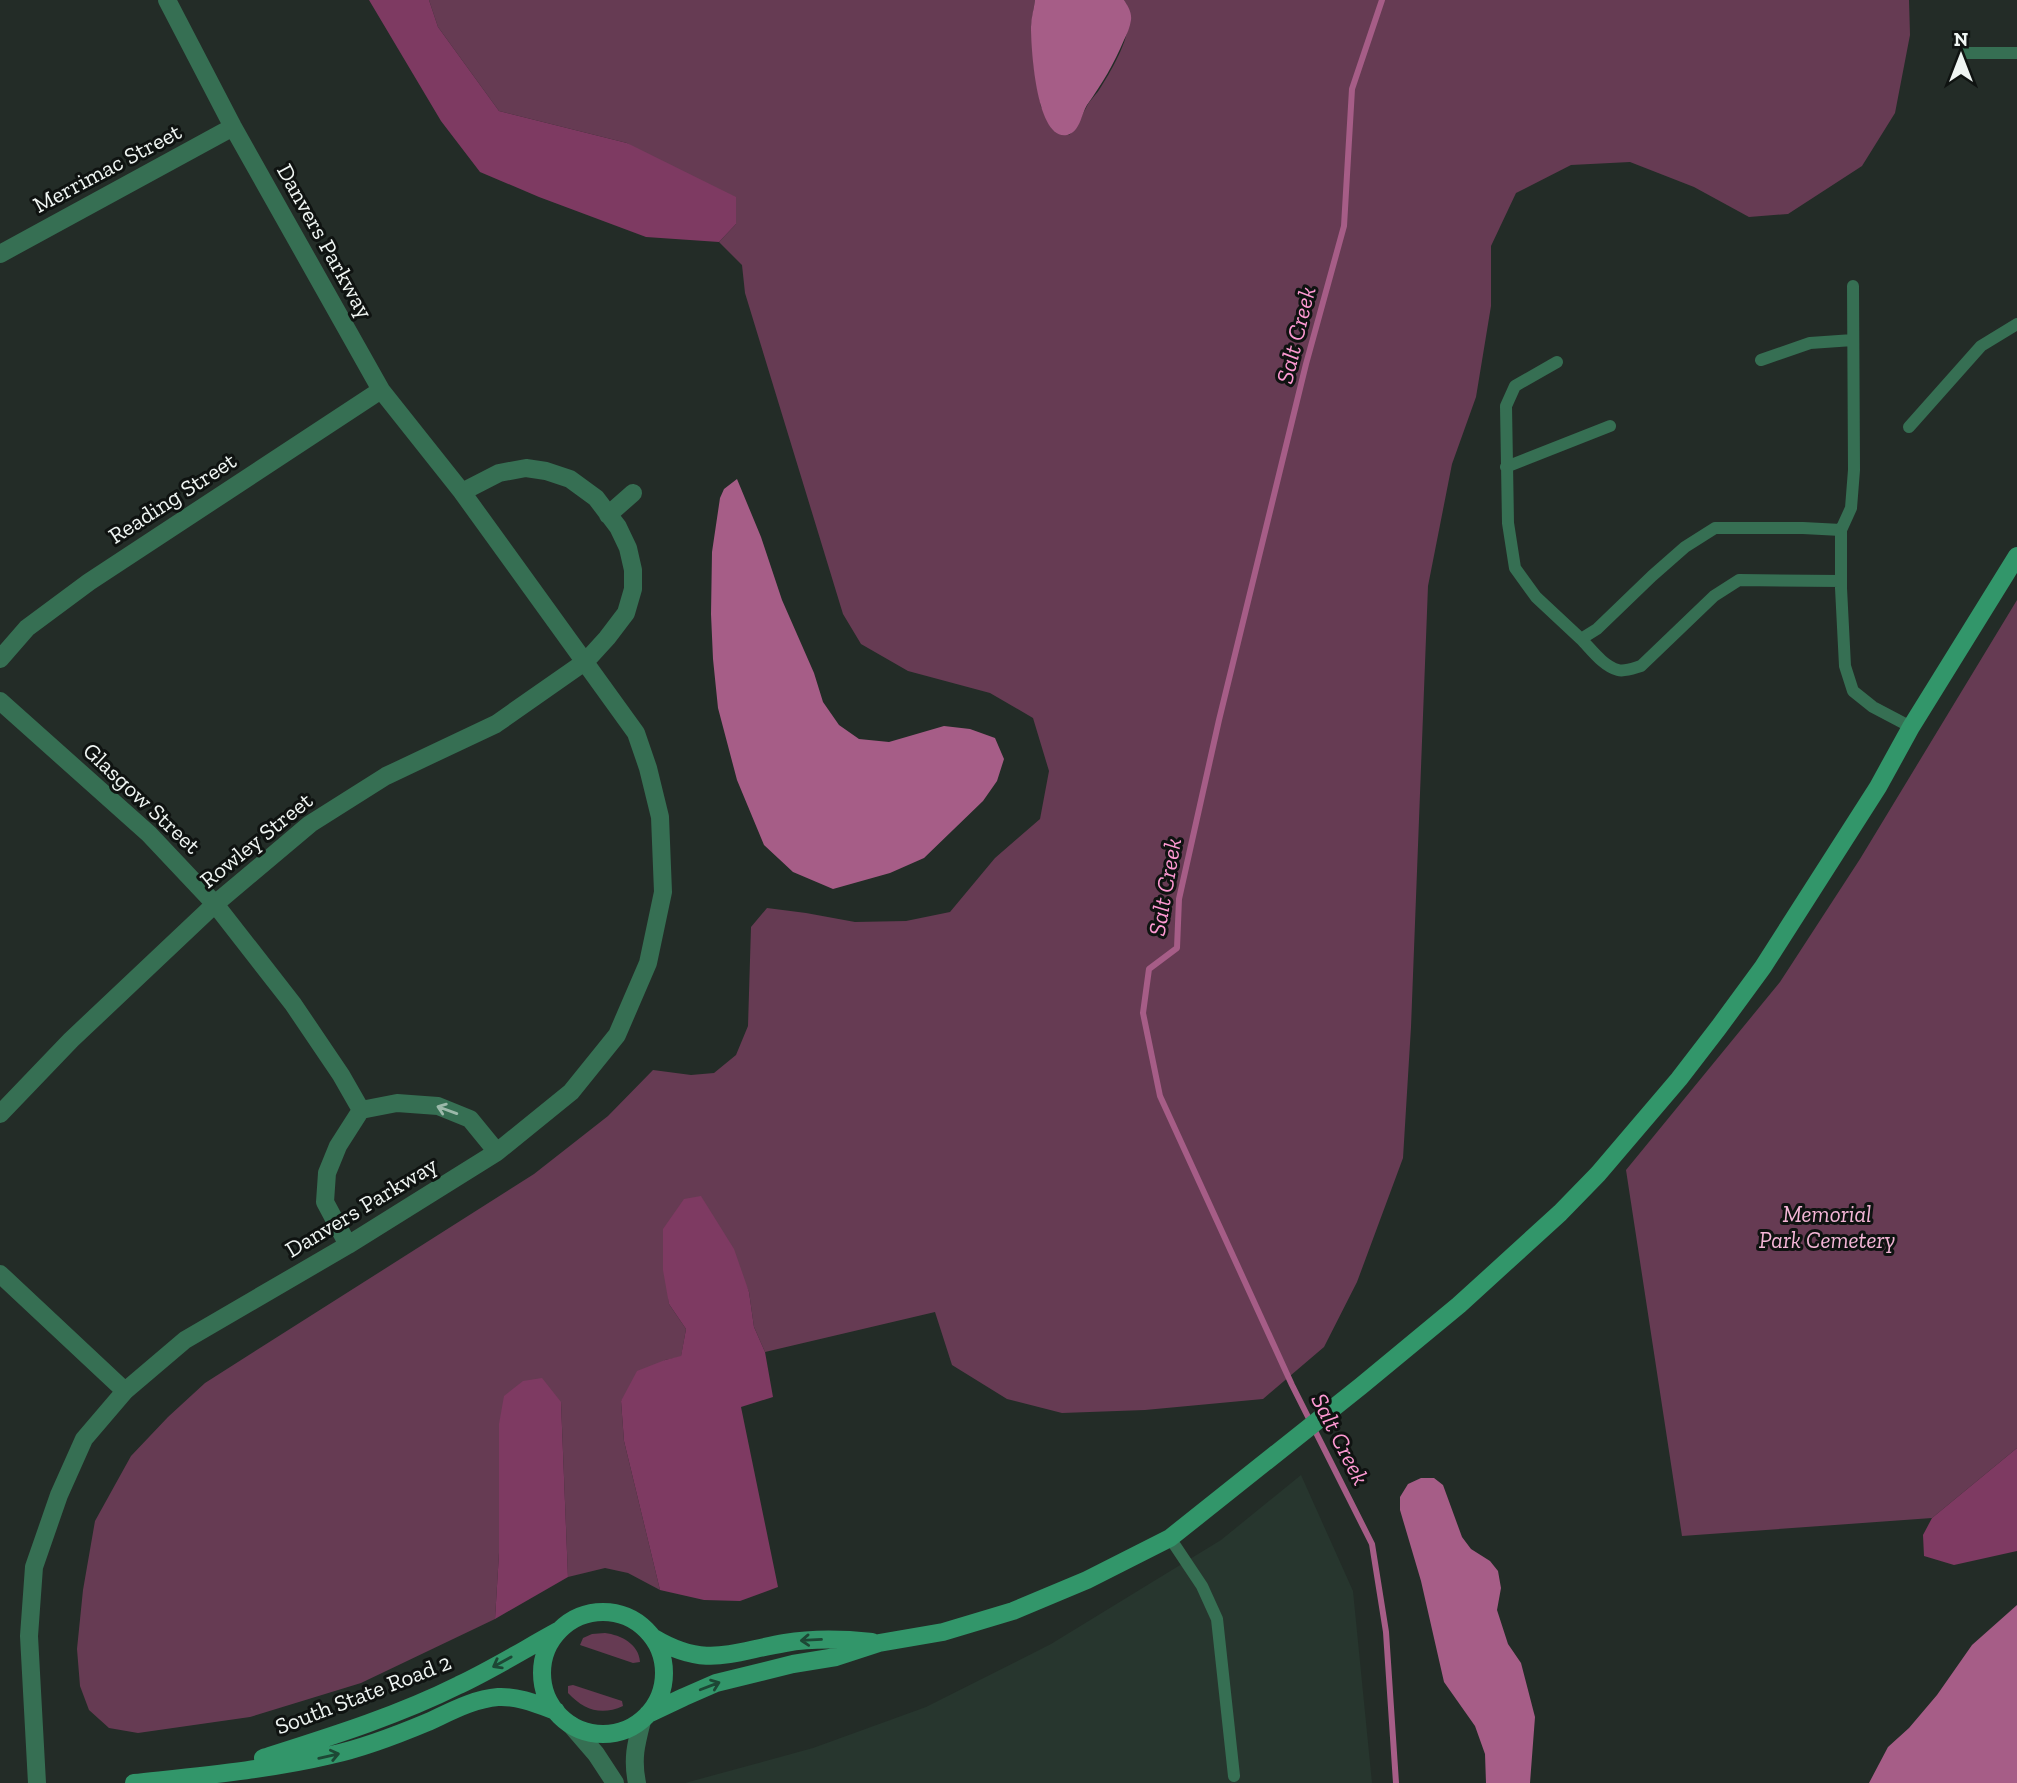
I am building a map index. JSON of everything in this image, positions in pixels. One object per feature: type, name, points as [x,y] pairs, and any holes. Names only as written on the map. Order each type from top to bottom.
[{"type":"main road","points":[[879,1643],[831,1639],[802,1641],[710,1657],[670,1647],[653,1637],[633,1619],[612,1613],[592,1613],[562,1629],[547,1650],[542,1673],[547,1696],[556,1711],[571,1725],[594,1733],[607,1734],[632,1727],[684,1696],[716,1683],[782,1666],[836,1657],[879,1643],[943,1632],[1013,1611],[1087,1580],[1170,1538],[1459,1305],[1560,1213],[1598,1174],[1679,1079],[1763,967],[1878,787],[1911,727],[2017,556]]},
{"type":"main road","name":"South State Road 2","points":[[213,1774],[401,1711],[459,1685],[562,1629]]},
{"type":"main road","points":[[645,1718],[661,1695],[664,1681],[663,1659],[653,1637]]},
{"type":"main road","name":"South State Road 2","points":[[134,1783],[304,1761],[359,1748],[467,1704],[490,1698],[512,1698],[556,1711]]},
{"type":"street","name":"Danvers Parkway","points":[[37,1783],[29,1636],[34,1567],[59,1495],[84,1439],[125,1391],[185,1340],[348,1245],[497,1152],[570,1092],[617,1035],[648,963],[663,892],[660,817],[636,733],[462,492],[381,390],[233,127],[167,0]]},
{"type":"street","name":"Merrimac Street","points":[[1,251],[233,127]]},
{"type":"street","name":"Reading Street","points":[[0,659],[27,628],[89,582],[381,390]]},
{"type":"street","points":[[462,492],[499,473],[526,468],[546,471],[570,479],[596,498],[618,527],[634,570],[633,589],[626,613],[586,661]]},
{"type":"street","points":[[608,514],[633,493]]},
{"type":"street","name":"Rowley Street","points":[[0,1114],[71,1040],[215,904],[310,824],[386,776],[496,724],[586,661]]},
{"type":"street","name":"Glasgow Street","points":[[0,701],[149,834],[215,904],[293,1004],[361,1110]]},
{"type":"street","points":[[348,1245],[325,1202],[327,1173],[338,1146],[361,1110],[397,1103],[438,1106],[470,1119],[497,1152]]},
{"type":"street","points":[[0,1273],[125,1391]]},
{"type":"street","points":[[637,1783],[635,1747],[645,1718]]},
{"type":"street","points":[[571,1725],[596,1754],[615,1783]]},
{"type":"lane","points":[[1965,52],[2017,52]]},
{"type":"lane","points":[[1853,286],[1854,470],[1851,509],[1842,530],[1844,666],[1853,691],[1873,707],[1911,727]]},
{"type":"lane","points":[[1909,427],[1981,346],[2017,324]]},
{"type":"lane","points":[[1761,360],[1810,343],[1853,340]]},
{"type":"lane","points":[[1557,362],[1515,386],[1506,406],[1508,523],[1514,568],[1536,597],[1603,661],[1618,670],[1641,666],[1714,596],[1740,580],[1841,581]]},
{"type":"lane","points":[[1506,467],[1610,426]]},
{"type":"lane","points":[[1581,639],[1597,629],[1685,547],[1715,528],[1842,530]]},
{"type":"lane","points":[[1170,1538],[1202,1586],[1217,1619],[1234,1776]]},
{"type":"shaded area","points":[[369,0],[429,0],[438,27],[499,111],[627,143],[736,197],[736,224],[719,242],[646,237],[480,172],[441,121]]},
{"type":"shaded area","points":[[1035,0],[1124,0],[1130,12],[1129,28],[1116,57],[1077,127],[1067,135],[1057,133],[1048,123],[1037,91],[1031,38]]},
{"type":"shaded area","points":[[737,479],[823,702],[839,725],[859,739],[889,742],[944,726],[970,729],[995,738],[1004,759],[997,781],[983,801],[924,858],[890,873],[833,889],[793,872],[764,845],[737,780],[718,708],[711,614],[712,552],[720,498],[724,489]]},
{"type":"shaded area","points":[[701,1196],[734,1249],[749,1292],[754,1327],[765,1352],[773,1397],[741,1407],[778,1587],[740,1601],[704,1600],[660,1590],[624,1441],[621,1401],[637,1371],[681,1356],[686,1329],[669,1304],[663,1270],[663,1229],[684,1199]]},
{"type":"shaded area","points":[[542,1378],[561,1402],[568,1577],[495,1619],[499,1553],[499,1424],[504,1396],[523,1381]]},
{"type":"shaded area","points":[[2017,1448],[2017,1551],[1954,1565],[1924,1556],[1923,1535],[1932,1518]]},
{"type":"shaded area","points":[[1301,1475],[1353,1591],[1372,1783],[685,1783],[813,1748],[926,1707],[1051,1644],[1221,1540]]},
{"type":"shaded area","points":[[1421,1478],[1434,1478],[1443,1485],[1462,1537],[1471,1549],[1490,1561],[1498,1571],[1501,1588],[1497,1610],[1508,1644],[1521,1663],[1535,1717],[1530,1783],[1486,1783],[1485,1754],[1475,1726],[1444,1682],[1421,1581],[1400,1510],[1400,1497],[1408,1484]]},
{"type":"shaded area","points":[[2017,1605],[2017,1783],[1869,1783],[1888,1747],[1909,1728],[1937,1695],[1972,1645]]},
{"type":"green space","points":[[429,0],[1035,0],[1031,26],[1034,68],[1041,107],[1069,135],[1105,81],[1123,46],[1129,21],[1124,0],[1909,0],[1910,35],[1895,113],[1862,166],[1788,214],[1749,217],[1694,187],[1630,162],[1571,165],[1516,193],[1491,246],[1491,306],[1476,397],[1452,464],[1428,586],[1411,1027],[1403,1158],[1357,1282],[1324,1347],[1263,1399],[1145,1410],[1062,1413],[1007,1399],[952,1365],[935,1312],[765,1352],[754,1327],[749,1292],[715,1220],[701,1197],[663,1230],[669,1304],[686,1329],[681,1357],[665,1360],[621,1401],[624,1441],[660,1590],[628,1573],[605,1568],[568,1577],[561,1402],[499,1553],[495,1619],[361,1683],[250,1717],[138,1733],[109,1728],[89,1710],[80,1686],[77,1649],[83,1590],[95,1521],[131,1456],[168,1417],[205,1383],[534,1174],[608,1116],[653,1070],[691,1075],[714,1073],[736,1055],[748,1026],[751,927],[767,908],[855,922],[906,921],[950,912],[995,858],[1040,819],[1049,771],[1033,718],[990,693],[908,671],[861,644],[843,614],[745,293],[742,265],[719,242],[736,224],[627,143],[499,111],[438,27]]},
{"type":"green space","name":"Memorial Park Cemetery","points":[[2017,600],[2017,1448],[1932,1518],[1682,1536],[1626,1170],[1780,982],[1860,859]]},
{"type":"green space","points":[[605,1633],[633,1645],[640,1662],[633,1663],[580,1645],[583,1638]]},
{"type":"green space","points":[[573,1685],[622,1701],[623,1706],[607,1711],[593,1710],[580,1704],[568,1693],[568,1686]]},
{"type":"waterway","name":"Salt Creek","points":[[1382,0],[1352,89],[1344,226],[1306,364],[1219,720],[1179,899],[1177,948],[1149,969],[1143,1013],[1160,1096],[1292,1385],[1372,1544],[1386,1632],[1396,1783]]}]
